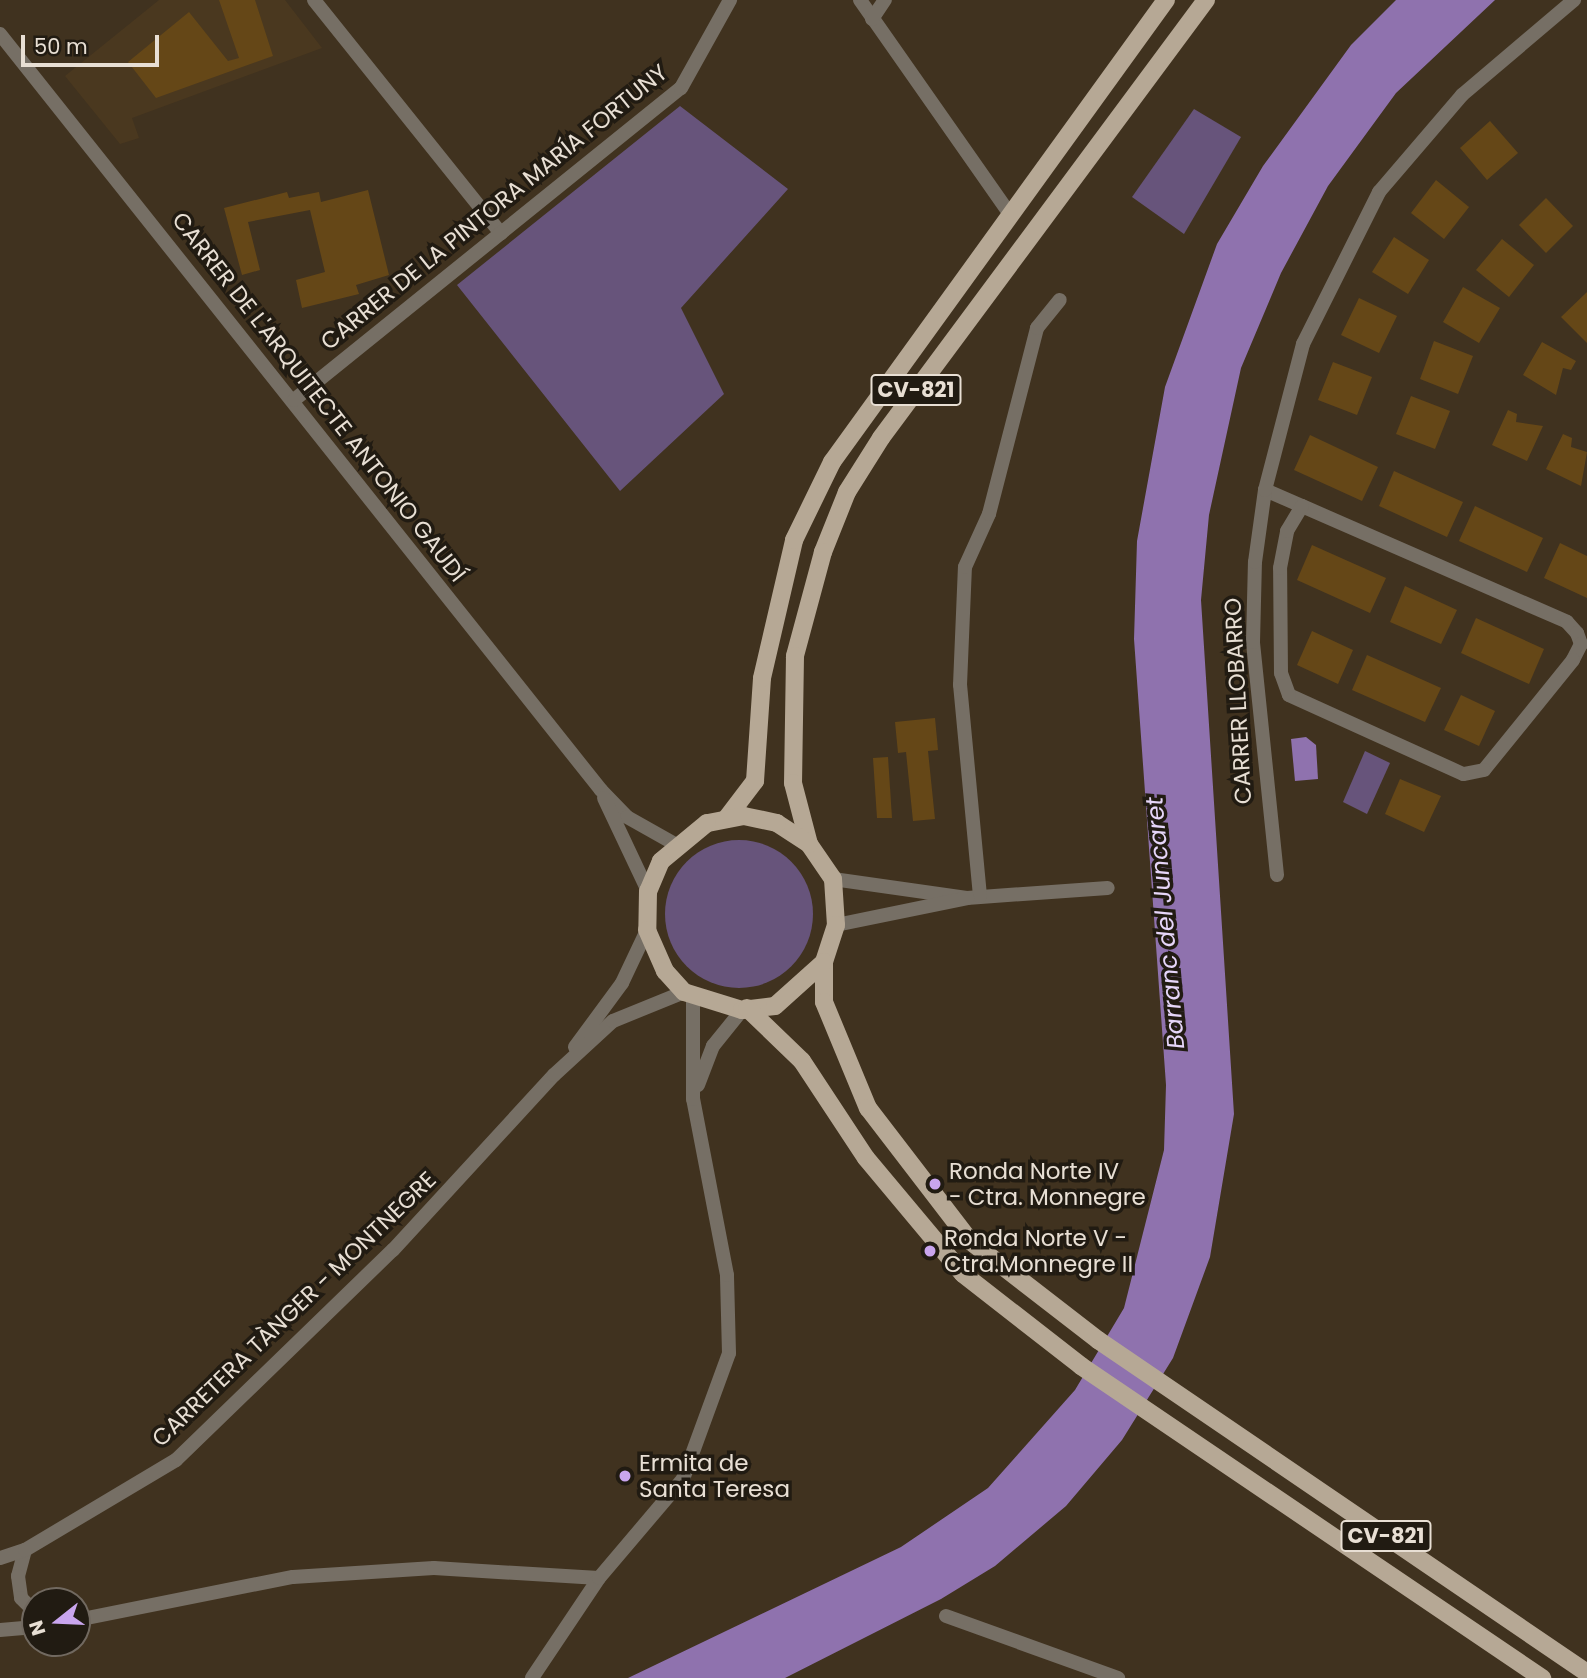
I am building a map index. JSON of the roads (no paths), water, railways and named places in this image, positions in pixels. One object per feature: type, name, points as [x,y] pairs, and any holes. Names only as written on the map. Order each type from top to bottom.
[{"type":"main road","name":"CV-821","points":[[726,819],[755,780],[762,678],[794,540],[832,462],[1009,213],[1166,0]]},
{"type":"main road","name":"CV-821","points":[[1206,0],[847,492],[795,656],[793,783],[809,844],[833,879],[836,925],[824,962],[834,1038],[902,1161],[970,1241],[1098,1340],[1587,1673]]},
{"type":"main road","name":"CV-821","points":[[809,844],[777,823],[726,819],[707,823],[675,844],[648,891],[647,930],[665,971],[688,994],[745,1009],[775,1006],[824,962]]},
{"type":"main road","name":"CV-821","points":[[745,1009],[802,1060],[866,1158],[963,1274],[1080,1366],[1542,1678]]},
{"type":"street","points":[[314,0],[502,233]]},
{"type":"street","name":"CARRER DE LA PINTORA MARÍA FORTUNY","points":[[294,400],[681,88],[730,0]]},
{"type":"street","points":[[860,0],[1009,213]]},
{"type":"street","points":[[872,19],[885,0]]},
{"type":"street","name":"CARRER LLOBARRO","points":[[1277,875],[1253,642],[1265,490],[1303,344],[1379,192],[1462,95],[1574,0]]},
{"type":"street","name":"CARRER DE L'ARQUITECTE ANTONIO GAUDÍ","points":[[0,34],[294,400],[601,790],[627,817],[675,844]]},
{"type":"street","points":[[973,897],[960,685],[965,567],[989,514],[1037,328],[1060,300]]},
{"type":"street","points":[[1265,490],[1303,506],[1567,622],[1577,633],[1581,644],[1573,660],[1484,771],[1463,774],[1289,695],[1281,673],[1280,568],[1287,531],[1303,506]]},
{"type":"street","name":"CARRER DE L'ARQUITECTE ANTONIO GAUDÍ","points":[[601,790],[648,891]]},
{"type":"street","points":[[833,879],[973,897]]},
{"type":"street","points":[[836,925],[973,897],[1108,888]]},
{"type":"street","name":"CARRETERA TÀNGER - MONTNEGRE","points":[[554,1075],[622,984],[647,930]]},
{"type":"street","points":[[532,1678],[599,1578],[683,1479],[729,1353],[727,1275],[693,1099],[688,994]]},
{"type":"street","name":"CARRETERA TÀNGER - MONTNEGRE","points":[[0,1558],[25,1550],[176,1460],[393,1250],[554,1075],[612,1021],[688,994]]},
{"type":"street","points":[[693,1099],[713,1046],[745,1009]]},
{"type":"street","points":[[21,1598],[18,1576],[25,1550]]},
{"type":"street","points":[[91,1617],[293,1577],[434,1568],[599,1578]]},
{"type":"street","points":[[946,1616],[1118,1678]]},
{"type":"street","points":[[0,1630],[21,1628]]},
{"type":"water","name":"Barranc del Juncaret","points":[[1396,0],[1495,0],[1396,93],[1328,186],[1281,273],[1241,368],[1209,515],[1201,600],[1234,1114],[1210,1257],[1173,1358],[1122,1440],[1066,1506],[995,1566],[941,1599],[785,1678],[628,1678],[901,1547],[988,1488],[1075,1390],[1124,1308],[1164,1150],[1166,1085],[1134,639],[1137,541],[1165,387],[1217,244],[1263,166],[1351,45]]},
{"type":"water","points":[[1306,737],[1316,745],[1318,779],[1295,781],[1291,739]]},
{"type":"place","name":"Ronda Norte IV - Ctra. Monnegre","points":[[935,1184]]},
{"type":"place","name":"Ronda Norte V - Ctra.Monnegre II","points":[[930,1251]]},
{"type":"place","name":"Ermita de Santa Teresa","points":[[625,1476]]}]
